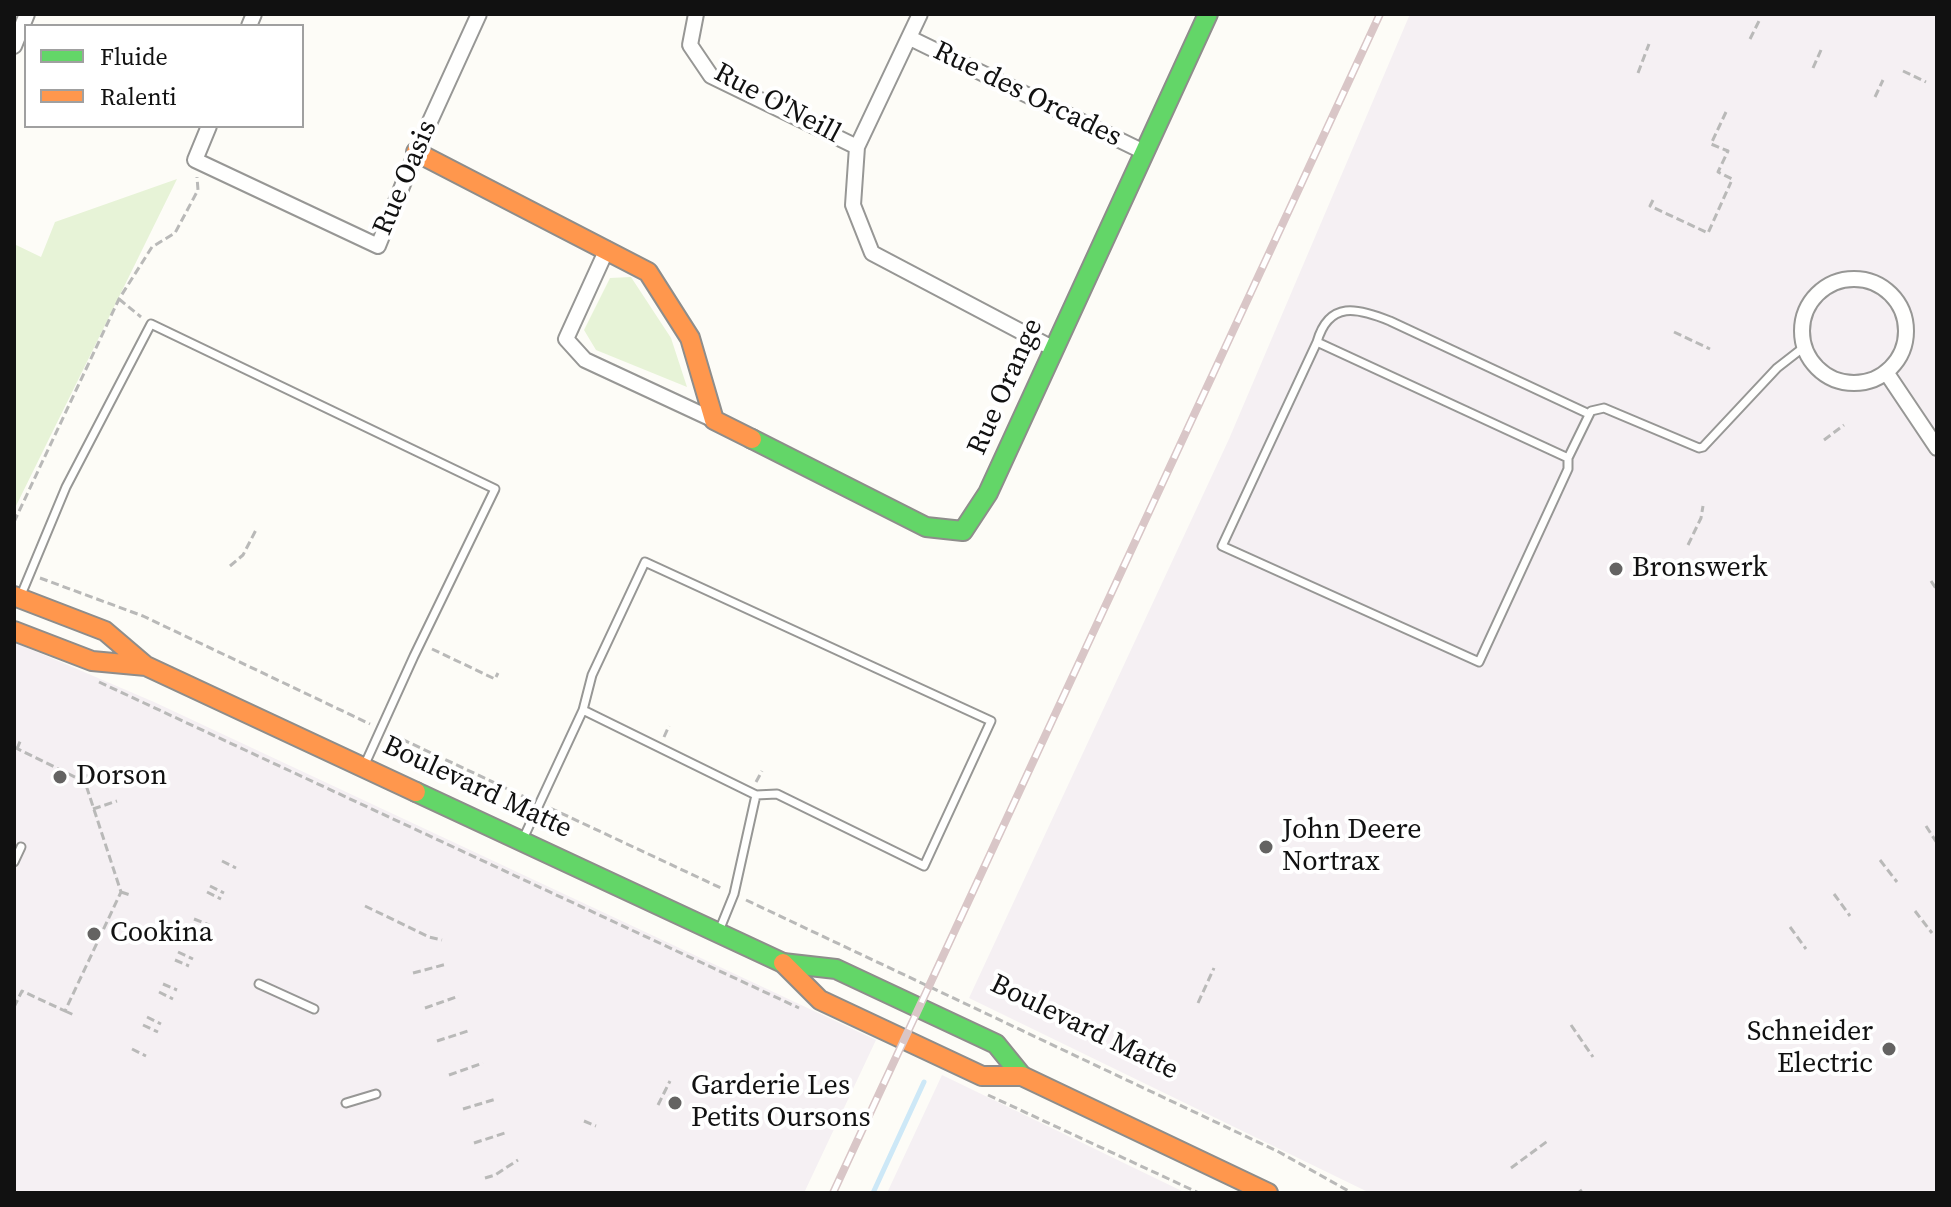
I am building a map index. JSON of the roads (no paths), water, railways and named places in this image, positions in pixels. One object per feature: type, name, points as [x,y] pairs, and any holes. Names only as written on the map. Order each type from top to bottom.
[{"type":"main road","name":"Rue Orange","points":[[714,420],[926,527],[963,531],[988,493],[1208,14]]},
{"type":"main road","points":[[416,152],[648,272],[690,338],[714,420]]},
{"type":"main road","name":"Boulevard Matte","points":[[17,597],[105,631],[146,666],[783,963],[836,969],[996,1044],[1022,1076]]},
{"type":"main road","name":"Boulevard Matte","points":[[14,631],[92,661],[146,666]]},
{"type":"main road","name":"Boulevard Matte","points":[[783,963],[820,1000],[982,1076],[1022,1076],[1268,1193]]},
{"type":"street","points":[[14,46],[27,14]]},
{"type":"street","name":"Rue Oasis","points":[[208,128],[195,160],[378,246],[416,152],[479,14]]},
{"type":"street","name":"Rue O'Neill","points":[[696,14],[690,45],[711,76],[857,147]]},
{"type":"street","points":[[920,14],[857,147],[853,205],[872,253],[1054,349]]},
{"type":"street","name":"Rue des Orcades","points":[[910,38],[1144,152]]},
{"type":"street","name":"Rue Orange","points":[[607,249],[566,339],[585,360],[714,420]]},
{"type":"street","points":[[1846,279],[1872,282],[1885,289],[1903,311],[1906,326],[1901,353],[1886,372],[1866,382],[1851,384],[1836,381],[1813,365],[1804,347],[1802,321],[1806,309],[1817,293],[1846,279]]},
{"type":"street","points":[[1886,372],[1937,448]]},
{"type":"lane","points":[[1589,414],[1390,321],[1362,311],[1340,312],[1324,326],[1222,546],[1479,662],[1568,469],[1568,458],[1594,408],[1604,408],[1694,447],[1703,447],[1777,368],[1804,347]]},
{"type":"lane","points":[[17,597],[66,487],[151,324],[495,489],[364,766]]},
{"type":"lane","points":[[1317,342],[1568,458]]},
{"type":"lane","points":[[523,841],[583,710],[592,675],[645,562],[991,721],[924,866],[777,794],[756,795],[583,710]]},
{"type":"lane","points":[[719,933],[734,894],[756,795]]},
{"type":"lane","points":[[14,862],[21,847]]},
{"type":"lane","points":[[259,984],[314,1009]]},
{"type":"lane","points":[[346,1103],[376,1094]]},
{"type":"waterway","points":[[873,1193],[924,1082]]},
{"type":"railway","points":[[833,1193],[1380,14]]},
{"type":"place","name":"Bronswerk","points":[[1616,569]]},
{"type":"place","name":"Dorson","points":[[60,777]]},
{"type":"place","name":"John Deere Nortrax","points":[[1266,847]]},
{"type":"place","name":"Cookina","points":[[94,934]]},
{"type":"place","name":"Schneider Electric","points":[[1889,1049]]},
{"type":"place","name":"Garderie Les Petits Oursons","points":[[675,1103]]}]
